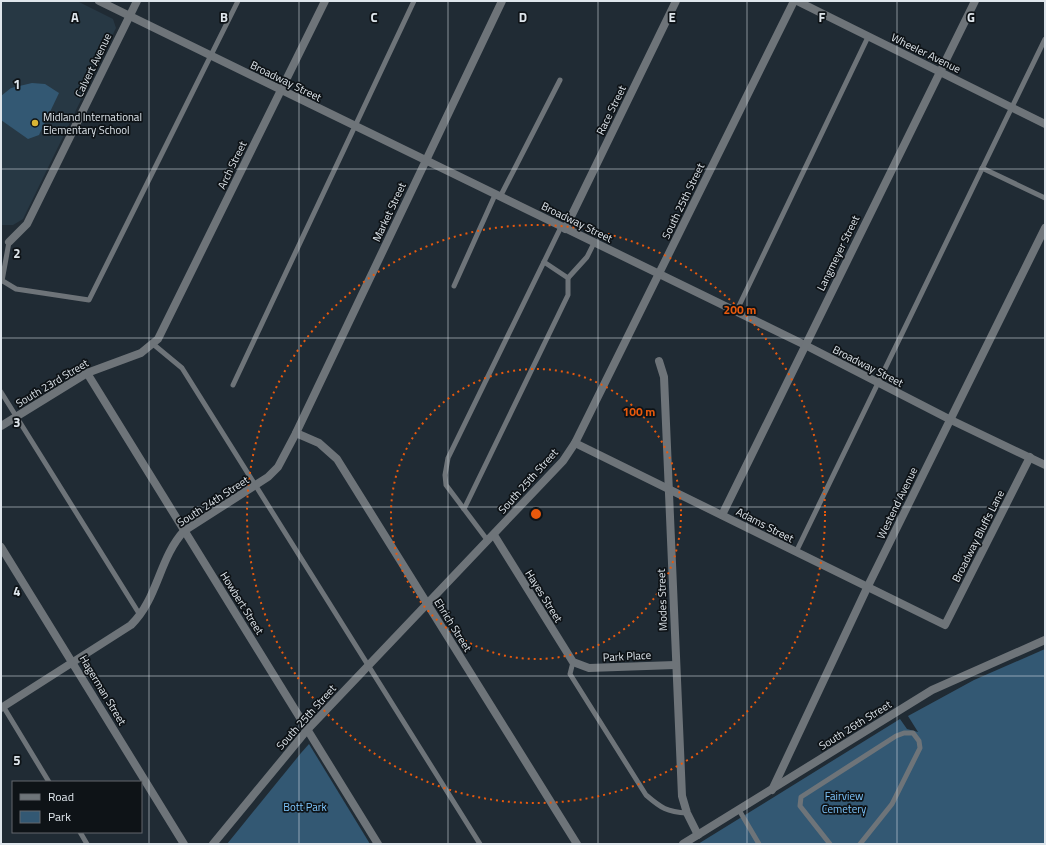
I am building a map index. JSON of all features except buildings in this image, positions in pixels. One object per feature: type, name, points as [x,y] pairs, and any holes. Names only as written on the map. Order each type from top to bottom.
[{"type":"street","name":"Broadway Street","points":[[100,1],[281,91],[805,345],[950,420],[1045,465]]},
{"type":"street","name":"Calvert Avenue","points":[[10,242],[27,224],[137,1]]},
{"type":"street","name":"Arch Street","points":[[155,342],[325,1]]},
{"type":"street","name":"Market Street","points":[[296,433],[502,1]]},
{"type":"street","name":"Race Street","points":[[563,228],[676,1]]},
{"type":"street","name":"Wheeler Avenue","points":[[796,1],[1045,124]]},
{"type":"street","name":"South 25th Street","points":[[213,844],[307,730],[549,477],[575,443],[796,1]]},
{"type":"street","name":"Langmeyer Street","points":[[722,515],[975,1]]},
{"type":"street","name":"Westend Avenue","points":[[772,790],[867,588],[1045,228]]},
{"type":"street","name":"South 23rd Street","points":[[1,426],[87,373],[127,359],[155,342]]},
{"type":"street","name":"Modes Street","points":[[659,362],[664,377],[675,665],[682,796],[687,813],[698,835]]},
{"type":"street","name":"Howbert Street","points":[[87,373],[378,844]]},
{"type":"street","name":"South 24th Street","points":[[2,706],[73,663],[131,625],[141,616],[151,598],[175,541],[184,531],[256,486],[278,467],[296,433]]},
{"type":"street","name":"Ehrich Street","points":[[296,433],[319,443],[337,459],[577,844]]},
{"type":"street","name":"Adams Street","points":[[575,443],[669,488],[867,588],[945,625]]},
{"type":"street","name":"Broadway Bluffs Lane","points":[[945,625],[1030,458]]},
{"type":"street","name":"Hayes Street","points":[[491,538],[577,663]]},
{"type":"street","name":"Hagerman Street","points":[[1,548],[184,844]]},
{"type":"street","name":"South 26th Street","points":[[684,844],[932,690],[1045,640]]},
{"type":"street","name":"Park Place","points":[[577,663],[594,668],[675,665]]},
{"type":"lane","points":[[10,242],[2,282],[16,289],[90,300],[238,1]]},
{"type":"lane","points":[[233,385],[414,1]]},
{"type":"lane","points":[[736,312],[868,37]]},
{"type":"lane","points":[[796,552],[1045,40]]},
{"type":"lane","points":[[454,286],[498,196],[560,80]]},
{"type":"lane","points":[[982,168],[1045,198]]},
{"type":"lane","points":[[491,538],[464,509],[446,485],[445,475],[448,458],[544,262],[563,228]]},
{"type":"lane","points":[[464,509],[568,295],[568,278],[587,258],[594,243]]},
{"type":"lane","points":[[544,262],[568,278]]},
{"type":"lane","points":[[155,342],[182,368],[480,844]]},
{"type":"lane","points":[[1,392],[141,616]]},
{"type":"lane","points":[[577,663],[570,674],[646,795],[662,809],[672,812],[687,813]]},
{"type":"lane","points":[[2,706],[48,781]]},
{"type":"lane","points":[[830,844],[800,806],[801,797],[896,736],[904,733],[913,733],[919,741],[920,748],[892,804],[860,844]]},
{"type":"lane","points":[[739,810],[759,844]]},
{"type":"lane","points":[[81,833],[88,844]]},
{"type":"shaded area","name":"Midland International Elementary School","points":[[1,1],[77,1],[113,19],[116,28],[23,219],[13,225],[1,225]]},
{"type":"green space","points":[[32,83],[45,84],[59,93],[39,135],[28,139],[1,120],[1,96],[11,88]]},
{"type":"green space","name":"Fairview Cemetery","points":[[1045,649],[1045,844],[698,844],[900,719],[907,729],[918,732],[908,716],[974,680]]},
{"type":"green space","name":"Bott Park","points":[[309,744],[370,844],[227,844],[301,753]]},
{"type":"place","name":"Midland International Elementary School","points":[[35,123]]}]
